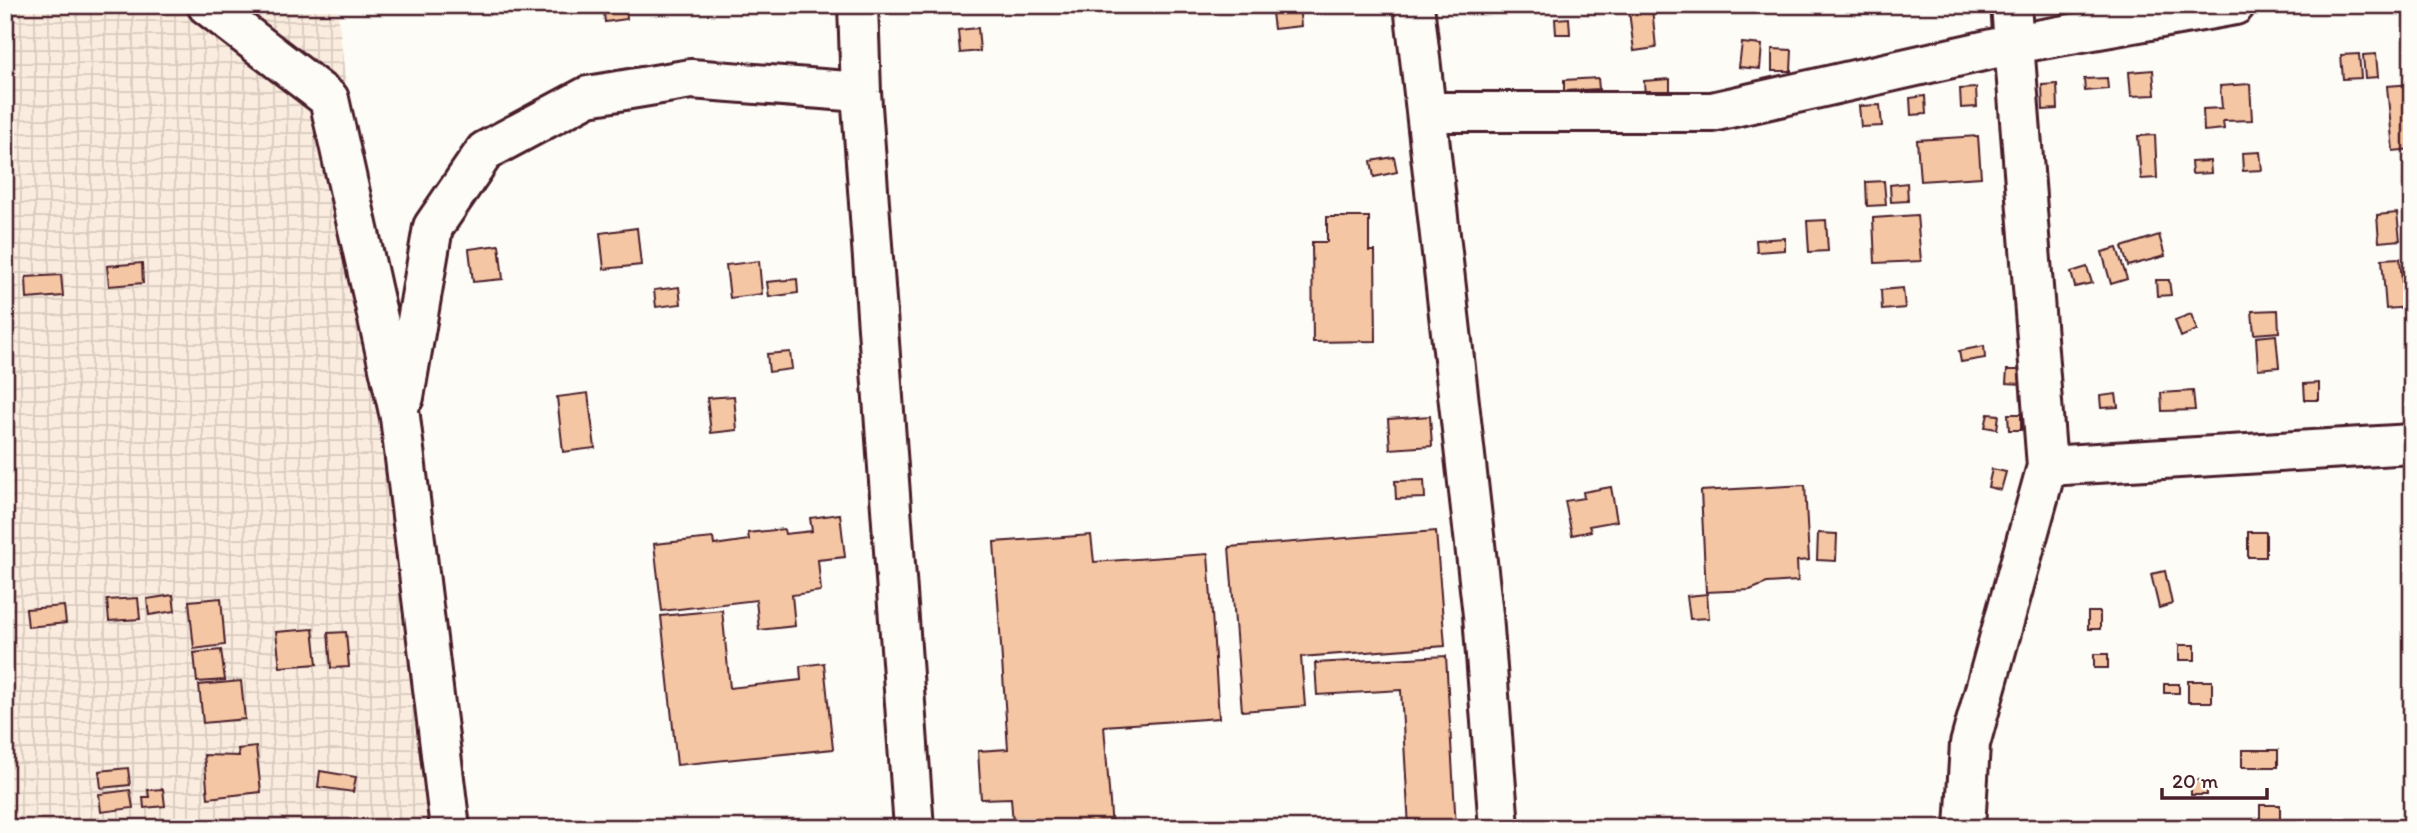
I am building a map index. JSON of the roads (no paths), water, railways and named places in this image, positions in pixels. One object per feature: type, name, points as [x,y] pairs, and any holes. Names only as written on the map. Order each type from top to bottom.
[{"type":"street","points":[[207,5],[329,99],[400,417],[450,828]]},
{"type":"street","points":[[858,5],[861,92],[914,828]]},
{"type":"street","points":[[1414,5],[1483,615],[1499,828]]},
{"type":"street","points":[[1965,828],[1970,744],[2047,466],[2041,355],[2011,5]]},
{"type":"street","points":[[1426,112],[1712,111],[2014,44],[2235,5]]},
{"type":"street","points":[[400,417],[433,227],[485,151],[588,96],[691,79],[861,92]]},
{"type":"street","points":[[2047,466],[2412,443]]}]
